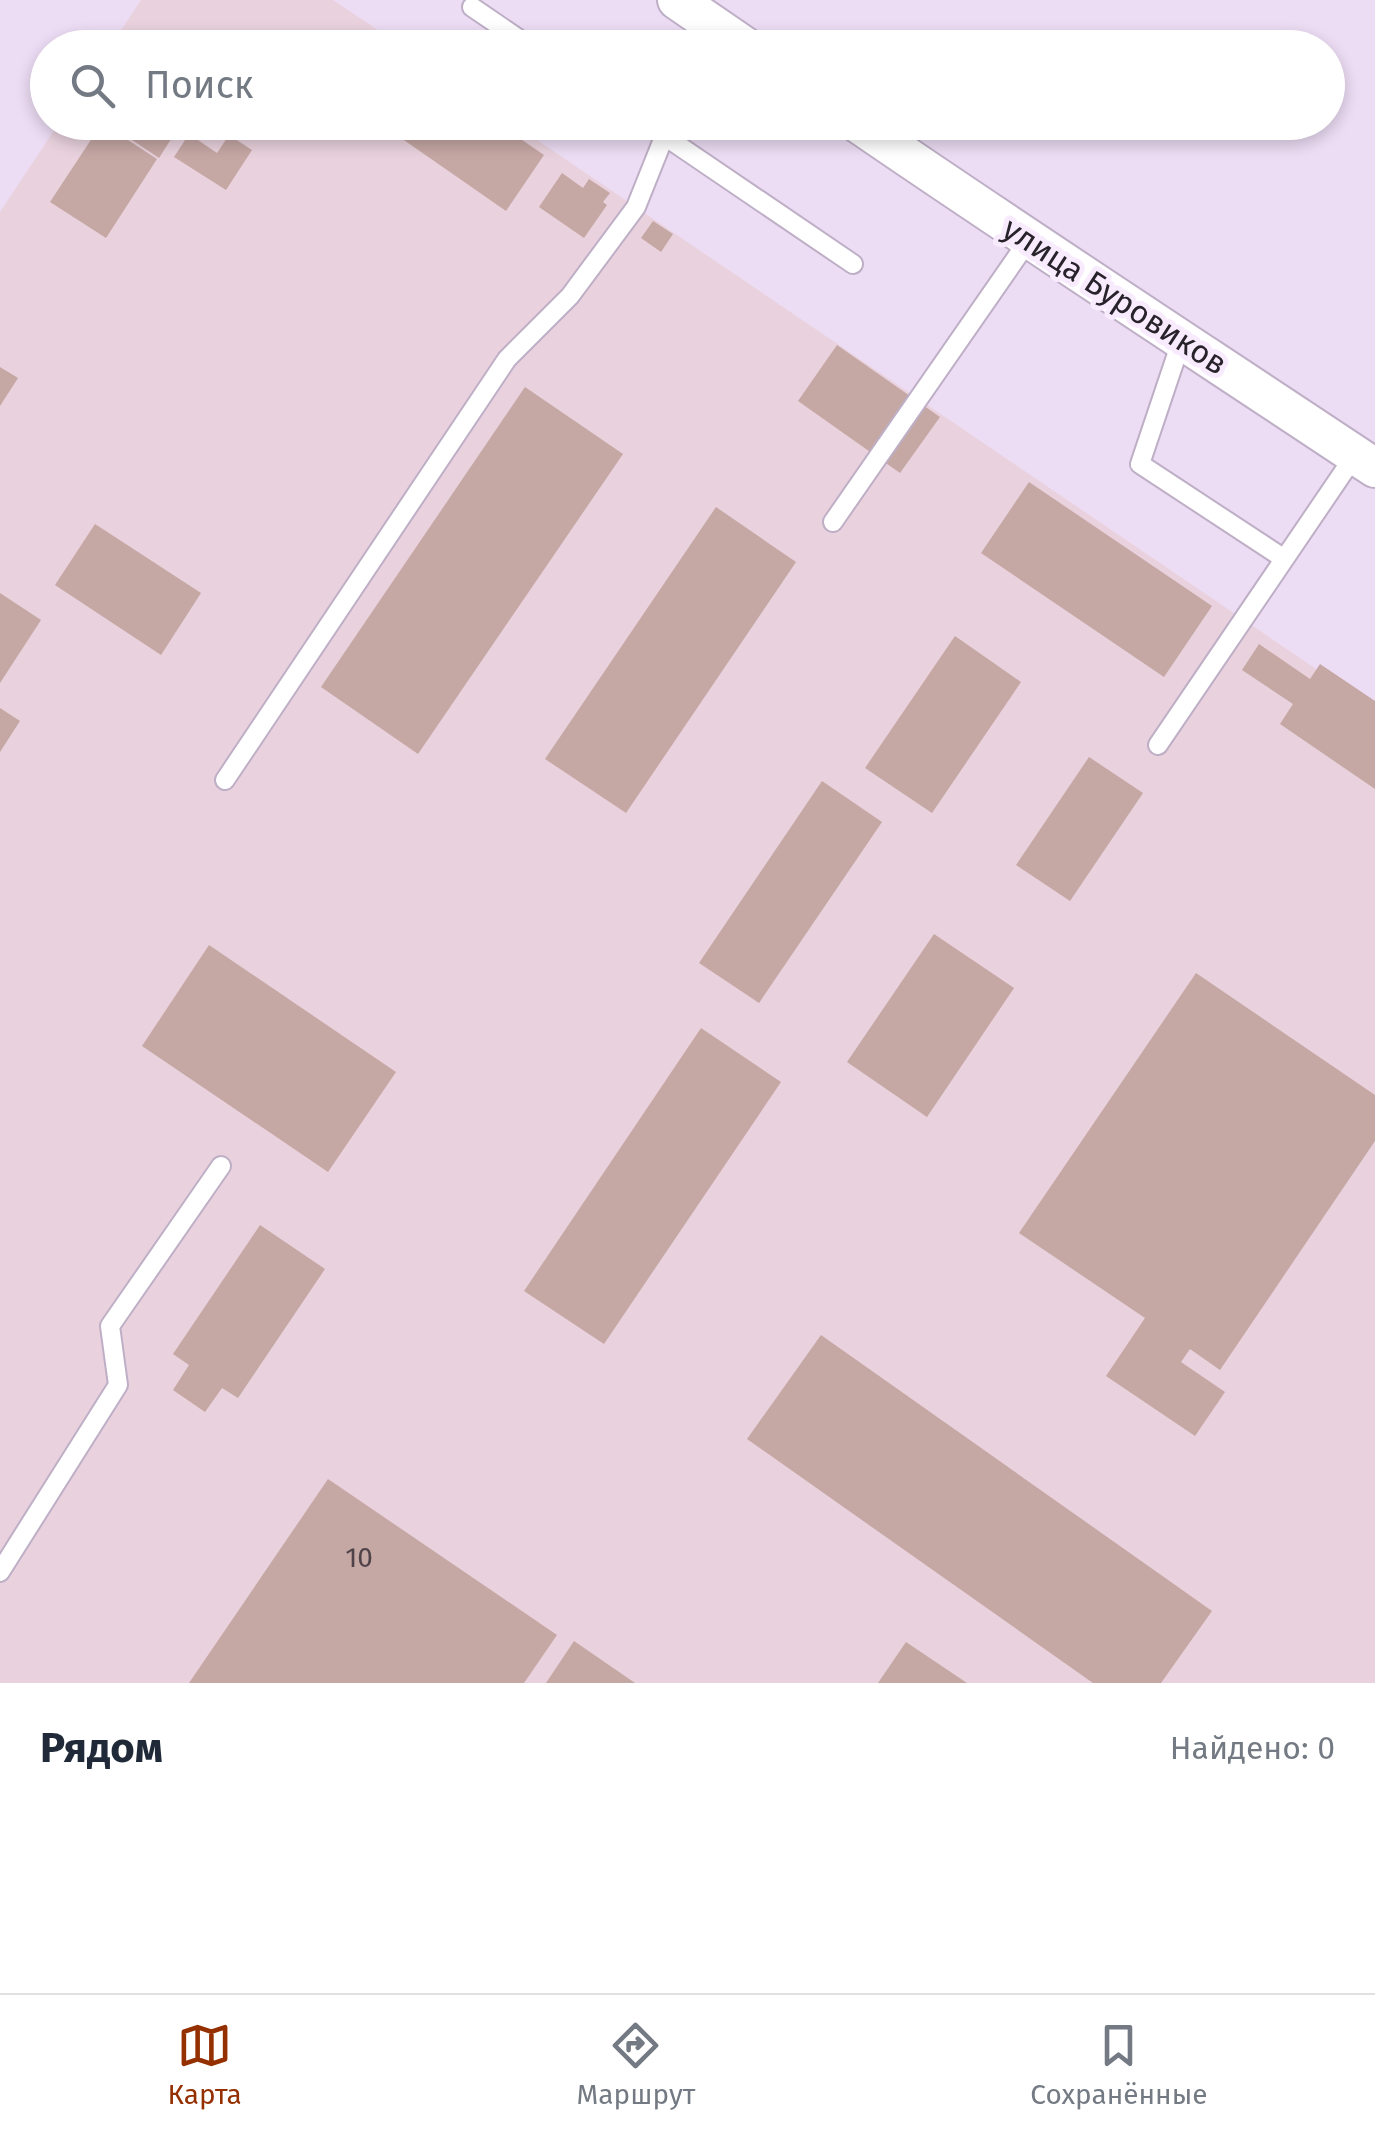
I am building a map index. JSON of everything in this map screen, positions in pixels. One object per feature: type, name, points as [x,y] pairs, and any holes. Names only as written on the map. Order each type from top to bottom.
[{"type":"street","points":[[677,0],[703,30]]},
{"type":"street","name":"улица Буровиков","points":[[882,140],[1028,241],[1182,338],[1365,462]]},
{"type":"lane","points":[[472,7],[506,30]]},
{"type":"lane","points":[[225,780],[508,359],[570,296],[636,207],[663,140]]},
{"type":"lane","points":[[681,140],[853,264]]},
{"type":"lane","points":[[832,522],[1028,241]]},
{"type":"lane","points":[[1182,338],[1140,464],[1283,558]]},
{"type":"lane","points":[[1158,744],[1283,558],[1365,462]]},
{"type":"lane","points":[[0,1572],[118,1385],[110,1326],[221,1166]]},
{"type":"shaded area","points":[[141,0],[333,0],[378,30],[121,30]]},
{"type":"shaded area","points":[[48,140],[537,140],[1375,709],[1375,1683],[0,1683],[0,212]]},
{"type":"building","points":[[91,140],[128,140],[157,159],[106,238],[50,202]]},
{"type":"building","points":[[132,140],[170,140],[159,158]]},
{"type":"building","points":[[185,140],[198,140],[217,153],[226,140],[237,140],[252,150],[226,190],[174,157]]},
{"type":"building","points":[[404,140],[522,140],[544,155],[506,211]]},
{"type":"building","points":[[562,173],[583,188],[589,179],[610,193],[603,202],[607,205],[584,238],[539,207]]},
{"type":"building","points":[[653,221],[673,234],[661,252],[641,238]]},
{"type":"building","points":[[837,345],[940,417],[900,473],[798,401]]},
{"type":"building","points":[[0,367],[18,378],[0,406]]},
{"type":"building","points":[[525,387],[623,454],[418,754],[321,687]]},
{"type":"building","points":[[1029,482],[1212,606],[1164,677],[981,553]]},
{"type":"building","points":[[716,507],[796,562],[626,813],[545,759]]},
{"type":"building","points":[[95,524],[201,593],[161,655],[55,585]]},
{"type":"building","points":[[0,593],[41,620],[0,683]]},
{"type":"building","points":[[955,636],[1021,682],[932,813],[865,768]]},
{"type":"building","points":[[1259,644],[1310,679],[1320,664],[1375,701],[1375,789],[1280,724],[1293,704],[1242,670]]},
{"type":"building","points":[[0,708],[20,721],[0,752]]},
{"type":"building","points":[[1089,757],[1143,793],[1070,901],[1016,865]]},
{"type":"building","points":[[822,781],[882,822],[759,1003],[699,963]]},
{"type":"building","points":[[934,934],[1014,988],[927,1117],[847,1062]]},
{"type":"building","points":[[209,945],[396,1072],[328,1172],[142,1046]]},
{"type":"building","points":[[1196,973],[1375,1095],[1375,1141],[1220,1370],[1190,1349],[1181,1362],[1225,1392],[1195,1436],[1106,1376],[1145,1318],[1019,1233]]},
{"type":"building","points":[[701,1028],[781,1082],[604,1344],[524,1291]]},
{"type":"building","points":[[260,1225],[325,1269],[238,1398],[222,1388],[205,1412],[173,1390],[189,1365],[173,1354]]},
{"type":"building","points":[[821,1335],[1212,1611],[1161,1683],[1093,1683],[747,1439]]},
{"type":"building","points":[[328,1479],[557,1635],[524,1683],[189,1683]]},
{"type":"building","points":[[574,1641],[635,1683],[546,1683]]},
{"type":"building","points":[[906,1642],[967,1683],[878,1683]]}]
